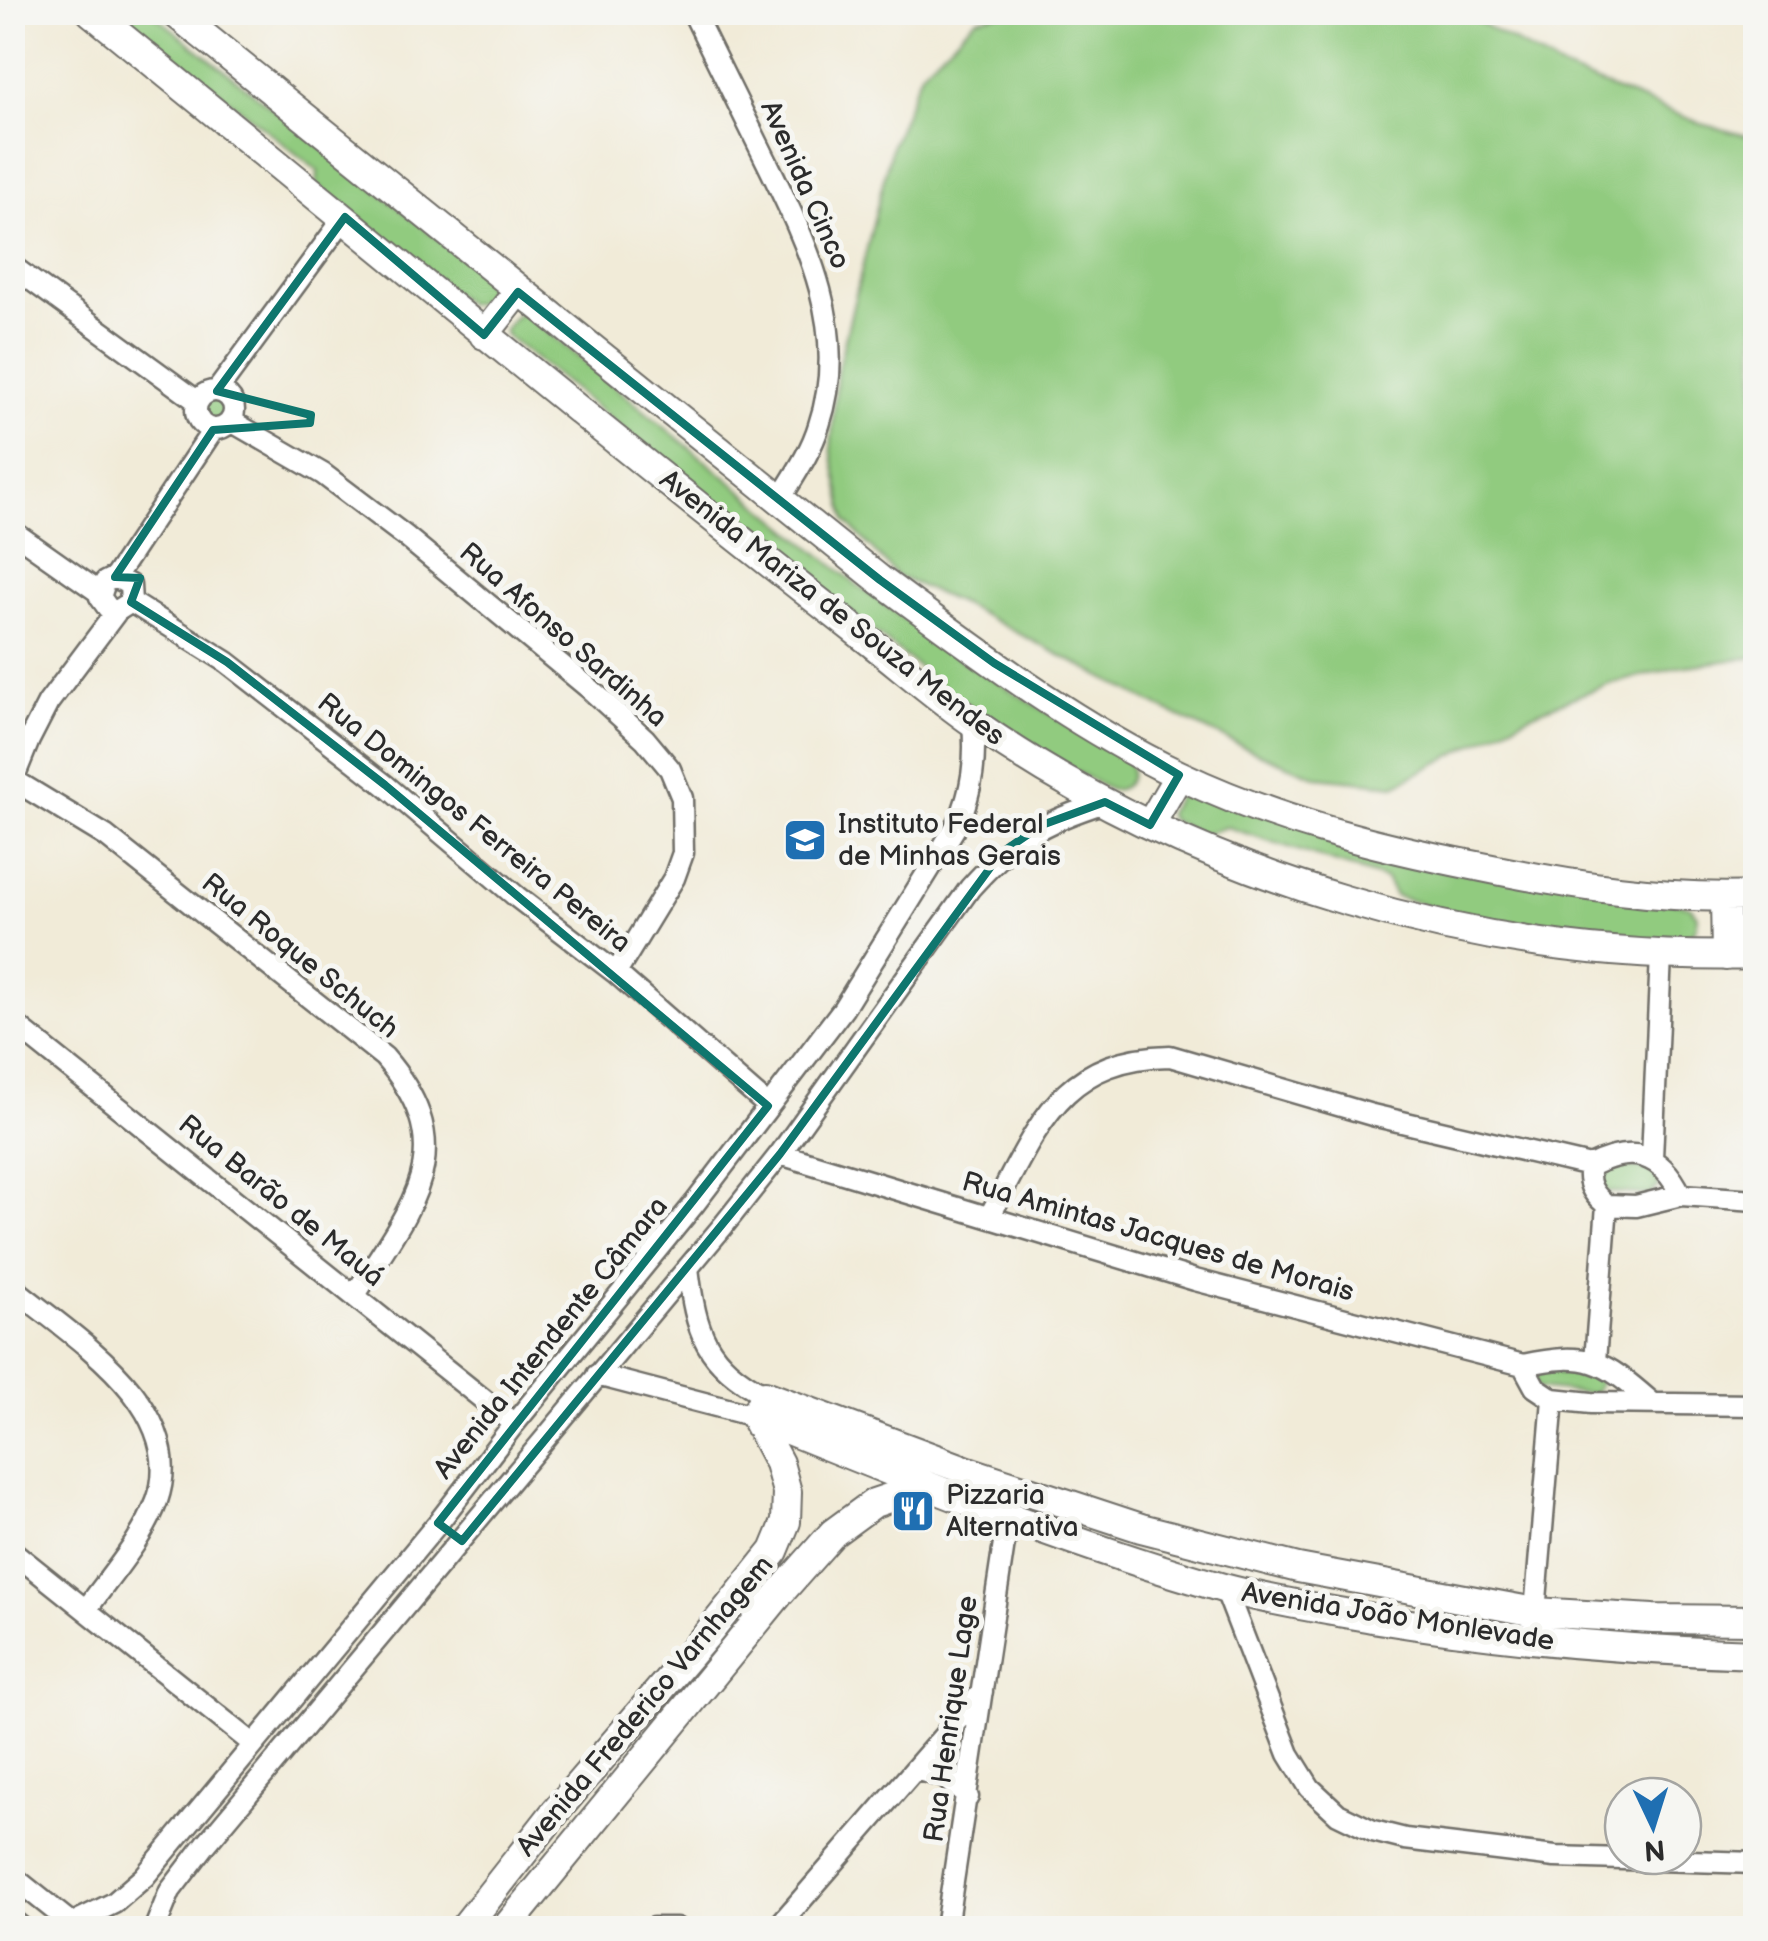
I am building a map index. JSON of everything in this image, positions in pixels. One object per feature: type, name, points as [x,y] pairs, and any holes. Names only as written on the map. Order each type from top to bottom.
[{"type":"main road","name":"Avenida Mariza de Souza Mendes","points":[[91,12],[484,335],[973,722],[1105,802],[1232,862],[1338,897],[1480,934],[1564,948],[1662,956],[1756,955]]},
{"type":"main road","name":"Avenida Mariza de Souza Mendes","points":[[174,12],[880,580],[994,663],[1115,741],[1180,775],[1330,832],[1420,855],[1581,888],[1724,898],[1756,896]]},
{"type":"main road","points":[[484,335],[518,292]]},
{"type":"main road","points":[[1150,825],[1180,775]]},
{"type":"main road","points":[[1724,898],[1726,956]]},
{"type":"main road","name":"Avenida João Monlevade","points":[[760,1406],[924,1486],[1225,1588],[1470,1634],[1648,1651],[1756,1654]]},
{"type":"main road","name":"Avenida João Monlevade","points":[[760,1406],[1141,1528],[1298,1568],[1535,1612],[1756,1620]]},
{"type":"main road","name":"Avenida Frederico Varnhagem","points":[[464,1928],[556,1811],[757,1574],[782,1535],[788,1505],[760,1406]]},
{"type":"main road","name":"Avenida Frederico Varnhagem","points":[[506,1928],[779,1594],[852,1516],[874,1503],[924,1486]]},
{"type":"main road","points":[[1127,1556],[1141,1544],[1141,1528]]},
{"type":"main road","points":[[757,1574],[779,1594]]},
{"type":"main road","points":[[1648,1651],[1653,1619]]},
{"type":"street","name":"Avenida Cinco","points":[[693,12],[801,232],[822,285],[828,367],[820,424],[780,499]]},
{"type":"street","points":[[217,391],[344,217]]},
{"type":"street","points":[[12,266],[198,401]]},
{"type":"street","points":[[100,593],[104,582],[115,578],[234,412],[226,394],[206,393],[198,401],[196,418],[205,428],[222,426]]},
{"type":"street","name":"Rua Afonso Sardinha","points":[[222,426],[348,492],[589,688],[659,754],[682,798],[683,853],[674,878],[616,972]]},
{"type":"street","points":[[12,531],[100,593],[105,606],[124,606]]},
{"type":"street","points":[[13,780],[48,704],[124,606],[130,585],[115,578]]},
{"type":"street","name":"Rua Domingos Ferreira Pereira","points":[[124,606],[228,662],[385,785],[517,897],[616,972],[768,1106]]},
{"type":"street","name":"Avenida Intendente Câmara","points":[[74,1926],[130,1891],[186,1827],[438,1523],[695,1203],[843,1009],[958,823],[974,773],[973,722]]},
{"type":"street","name":"Rua Roque Schuch","points":[[13,780],[79,818],[133,856],[384,1056],[412,1092],[424,1134],[417,1192],[355,1295]]},
{"type":"street","points":[[155,1928],[170,1891],[206,1844],[462,1542],[780,1154],[970,888],[1002,853],[1042,825],[1105,802]]},
{"type":"street","points":[[1652,1158],[1662,956]]},
{"type":"street","points":[[843,1009],[869,1028]]},
{"type":"street","name":"Rua Barão de Mauá","points":[[12,1022],[514,1424]]},
{"type":"street","points":[[989,1217],[1040,1126],[1078,1081],[1112,1062],[1144,1056],[1170,1056],[1372,1115],[1590,1166],[1617,1157],[1652,1158],[1667,1169],[1682,1196]]},
{"type":"street","name":"Rua Amintas Jacques de Morais","points":[[780,1154],[1195,1280],[1523,1365],[1554,1360],[1595,1361]]},
{"type":"street","points":[[1590,1166],[1591,1188],[1608,1205],[1636,1206],[1682,1196],[1756,1200]]},
{"type":"street","points":[[695,1203],[723,1226]]},
{"type":"street","points":[[1608,1205],[1595,1361],[1612,1368],[1652,1402]]},
{"type":"street","name":"Avenida João Monlevade","points":[[688,1268],[698,1332],[711,1354],[760,1406]]},
{"type":"street","points":[[12,1286],[127,1385],[144,1406],[159,1440],[163,1470],[153,1510],[86,1610]]},
{"type":"street","points":[[1523,1365],[1536,1387],[1553,1399],[1756,1405]]},
{"type":"street","name":"Avenida João Monlevade","points":[[597,1375],[760,1406]]},
{"type":"street","points":[[1535,1612],[1553,1399]]},
{"type":"street","name":"Rua Henrique Lage","points":[[946,1928],[1008,1517]]},
{"type":"street","points":[[438,1523],[462,1542]]},
{"type":"street","points":[[12,1552],[252,1743]]},
{"type":"street","points":[[1225,1588],[1290,1754],[1310,1788],[1338,1814],[1372,1831],[1405,1839],[1556,1857],[1756,1863]]},
{"type":"street","points":[[776,1928],[982,1692]]},
{"type":"street","points":[[914,1769],[944,1777],[968,1797]]},
{"type":"street","points":[[186,1827],[206,1844]]},
{"type":"street","points":[[12,1876],[74,1926]]},
{"type":"street","points":[[12,1920],[22,1928]]},
{"type":"street","points":[[653,1928],[676,1928]]},
{"type":"highlighted area","points":[[345,217],[484,335],[518,292],[880,580],[994,663],[1179,775],[1150,825],[1105,802],[1042,825],[1001,853],[780,1154],[462,1541],[438,1523],[768,1106],[385,785],[227,662],[131,602],[140,578],[115,577],[213,430],[310,423],[311,415],[217,391]]},
{"type":"green space","points":[[1006,12],[1463,13],[1564,70],[1702,124],[1755,138],[1755,657],[1680,667],[1606,685],[1536,712],[1395,785],[1317,777],[1246,748],[966,606],[897,576],[846,521],[831,449],[837,372],[892,145],[921,72],[976,19]]},
{"type":"green space","points":[[119,13],[152,13],[485,276],[485,296],[467,304],[317,185],[318,171]]},
{"type":"green space","points":[[521,310],[856,584],[964,662],[1128,761],[1129,782],[1110,790],[1031,747],[944,688],[506,335],[504,330]]},
{"type":"green space","points":[[213,399],[223,403],[227,413],[223,423],[213,427],[203,423],[199,413],[203,403]]},
{"type":"green space","points":[[1182,790],[1690,906],[1697,915],[1697,927],[1689,937],[1672,942],[1579,935],[1480,921],[1395,896],[1386,879],[1227,827],[1201,835],[1171,820],[1167,814]]},
{"type":"green space","points":[[1755,905],[1755,940],[1738,940],[1737,909]]},
{"type":"green space","points":[[1595,1165],[1653,1169],[1660,1185],[1650,1195],[1598,1191]]},
{"type":"green space","points":[[1533,1367],[1598,1369],[1599,1385],[1593,1394],[1536,1388]]},
{"type":"place","name":"Instituto Federal de Minhas Gerais","points":[[805,840]]},
{"type":"place","name":"Pizzaria Alternativa","points":[[913,1511]]}]
